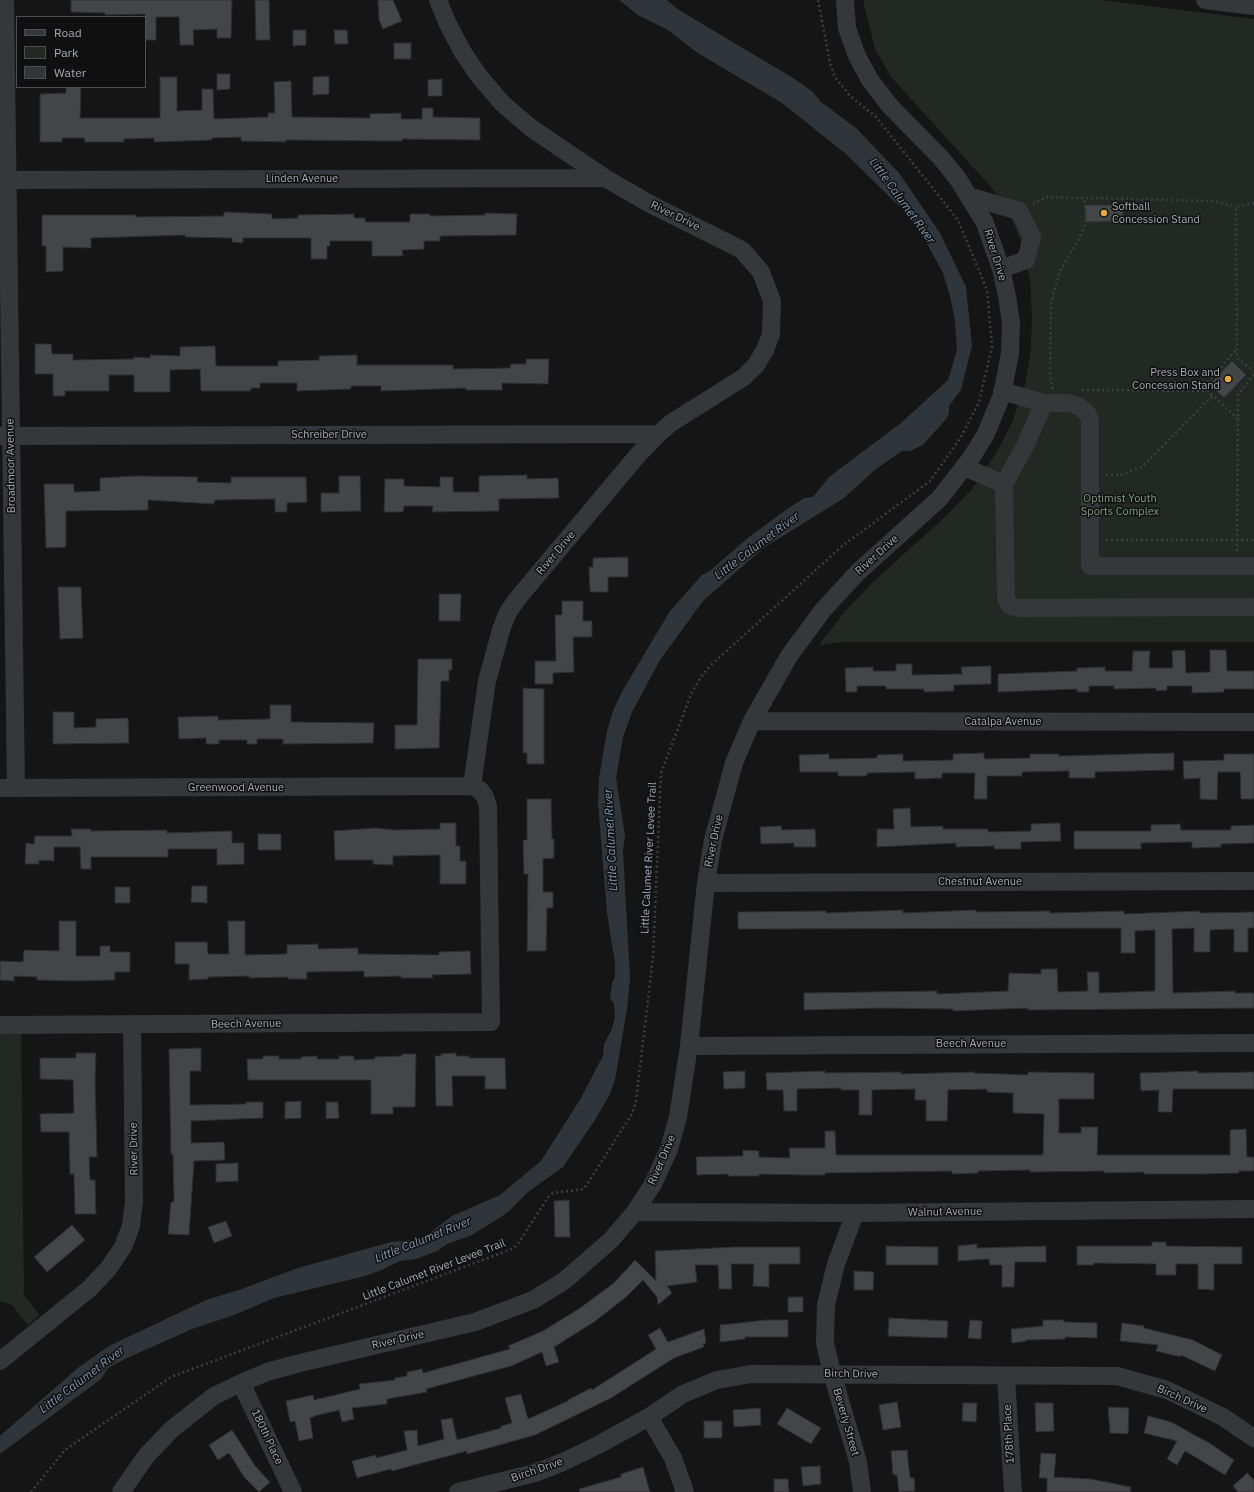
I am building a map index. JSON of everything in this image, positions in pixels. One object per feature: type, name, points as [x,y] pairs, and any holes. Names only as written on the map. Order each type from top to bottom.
[{"type":"street","name":"Broadmoor Avenue","points":[[5,0],[3,49],[8,788]]},
{"type":"street","name":"River Drive","points":[[438,0],[447,22],[462,51],[479,76],[502,103],[531,128],[605,178],[650,204],[742,250],[761,272],[772,301],[771,334],[765,350],[756,365],[744,378],[671,422],[658,434],[518,598],[508,612],[489,669],[472,786]]},
{"type":"street","name":"River Drive","points":[[121,1492],[127,1481],[147,1455],[172,1429],[214,1396],[241,1383],[267,1372],[296,1364],[475,1322],[533,1300],[564,1281],[611,1240],[635,1212],[653,1184],[669,1149],[678,1117],[689,1046],[706,883],[713,840],[734,763],[752,721],[789,656],[823,610],[858,572],[939,499],[964,467],[986,434],[1002,391],[1010,353],[1011,323],[1001,269],[985,223],[971,197],[941,158],[890,106],[870,80],[857,56],[847,28],[845,0]]},
{"type":"street","points":[[1205,0],[1254,6]]},
{"type":"street","name":"Linden Avenue","points":[[4,180],[605,178]]},
{"type":"street","points":[[971,197],[1019,211],[1032,237],[1026,260],[1001,269]]},
{"type":"street","points":[[1002,391],[1047,394],[1078,406],[1090,419],[1090,566],[1254,566]]},
{"type":"street","points":[[1047,394],[1025,446],[1004,484],[1006,598],[1010,606],[1019,608],[1254,607]]},
{"type":"street","name":"Schreiber Drive","points":[[5,436],[658,434]]},
{"type":"street","points":[[964,467],[1004,484]]},
{"type":"street","name":"Catalpa Avenue","points":[[752,721],[1254,722]]},
{"type":"street","name":"Greenwood Avenue","points":[[8,788],[472,786]]},
{"type":"street","name":"Beech Avenue","points":[[0,1025],[491,1022],[488,806],[485,797],[480,790],[472,786]]},
{"type":"street","name":"Chestnut Avenue","points":[[706,883],[1254,881]]},
{"type":"street","name":"River Drive","points":[[0,1361],[89,1289],[108,1269],[123,1247],[131,1226],[134,1201],[132,1025]]},
{"type":"street","name":"Beech Avenue","points":[[689,1046],[1254,1043]]},
{"type":"street","name":"Walnut Avenue","points":[[635,1212],[855,1213],[1254,1209]]},
{"type":"street","name":"Beverly Street","points":[[855,1213],[836,1264],[826,1305],[825,1343],[832,1373],[858,1462],[862,1492]]},
{"type":"street","name":"Birch Drive","points":[[458,1492],[534,1473],[598,1445],[683,1394],[717,1380],[752,1374],[832,1373],[1117,1376],[1167,1390],[1223,1417],[1254,1438]]},
{"type":"street","name":"178th Place","points":[[1006,1376],[1012,1492]]},
{"type":"street","name":"180th Place","points":[[241,1383],[293,1492]]},
{"type":"street","points":[[648,1416],[673,1458],[684,1492]]},
{"type":"path","name":"Little Calumet River Levee Trail","points":[[31,1492],[65,1450],[171,1377],[512,1250],[522,1239],[549,1196],[553,1193],[584,1189],[632,1114],[636,1102],[653,957],[662,773],[692,692],[703,674],[710,666],[842,547],[930,481],[961,437],[979,402],[992,347],[987,290],[958,220],[876,117],[850,96],[834,78],[818,0]]},
{"type":"path","points":[[1046,197],[1213,201],[1236,207],[1254,203]]},
{"type":"path","points":[[1061,390],[1047,394],[1050,375],[1051,302],[1060,271],[1080,237],[1087,219],[1084,198]]},
{"type":"path","points":[[1236,207],[1237,358],[1254,371]]},
{"type":"path","points":[[1200,391],[1237,349]]},
{"type":"path","points":[[1237,558],[1238,396],[1254,374]]},
{"type":"path","points":[[1076,390],[1208,391],[1238,419]]},
{"type":"path","points":[[1106,475],[1120,475],[1142,467],[1213,396]]},
{"type":"path","points":[[1105,540],[1254,540]]},
{"type":"green space","name":"Optimist Youth Sports Complex","points":[[863,0],[1101,0],[1254,19],[1254,642],[843,642],[819,645],[846,610],[875,580],[944,518],[973,488],[998,450],[1013,420],[1025,385],[1031,350],[1032,315],[1030,279],[1023,246],[1008,209],[991,187],[891,77],[875,49]]},
{"type":"green space","points":[[0,1034],[21,1034],[24,1295],[40,1315],[28,1325],[11,1304],[0,1301]]},
{"type":"water","name":"Little Calumet River","points":[[619,0],[667,0],[679,10],[793,78],[813,92],[820,101],[856,128],[899,173],[940,233],[966,287],[972,346],[961,390],[949,406],[947,418],[923,445],[910,451],[902,451],[876,469],[844,498],[762,549],[703,601],[660,660],[632,712],[623,737],[616,778],[625,836],[623,851],[630,979],[627,1009],[615,1080],[610,1094],[595,1120],[563,1167],[529,1191],[508,1212],[493,1222],[470,1236],[447,1244],[437,1251],[416,1259],[400,1261],[365,1276],[274,1298],[234,1315],[192,1329],[127,1358],[108,1368],[101,1379],[0,1454],[0,1436],[79,1367],[109,1346],[206,1300],[239,1290],[298,1268],[391,1242],[422,1239],[452,1216],[500,1195],[541,1161],[581,1098],[603,1056],[604,1044],[612,1029],[615,1017],[614,1003],[610,998],[612,983],[615,977],[615,963],[607,913],[598,802],[599,778],[607,731],[613,711],[623,690],[670,611],[702,575],[711,570],[749,537],[790,507],[804,498],[813,497],[829,477],[901,423],[948,380],[957,350],[955,321],[950,296],[943,273],[925,240],[902,209],[846,154],[782,103],[696,52],[668,30],[638,15]]},
{"type":"building","points":[[71,0],[232,0],[231,38],[217,38],[217,29],[193,30],[194,45],[180,45],[179,17],[156,17],[156,40],[146,40],[145,14],[105,15],[105,13],[71,12]]},
{"type":"building","points":[[255,0],[269,0],[270,40],[256,40]]},
{"type":"building","points":[[378,0],[393,0],[402,21],[383,29],[379,20]]},
{"type":"building","points":[[293,30],[306,30],[306,45],[293,46]]},
{"type":"building","points":[[334,30],[347,30],[348,44],[335,44]]},
{"type":"building","points":[[394,43],[411,43],[411,59],[394,59]]},
{"type":"building","points":[[217,74],[230,74],[230,89],[217,90]]},
{"type":"building","points":[[329,76],[329,94],[313,95],[313,77]]},
{"type":"building","points":[[160,77],[177,77],[177,111],[202,110],[202,89],[213,89],[214,119],[268,117],[268,113],[275,113],[274,82],[291,81],[292,117],[370,118],[370,114],[401,113],[401,119],[422,119],[422,108],[433,108],[433,117],[480,118],[480,140],[286,140],[286,142],[241,141],[241,137],[212,138],[212,140],[154,142],[154,138],[124,139],[124,142],[85,142],[84,138],[62,138],[62,142],[40,142],[40,94],[66,93],[66,88],[81,88],[80,118],[160,118]]},
{"type":"building","points":[[442,79],[442,96],[428,96],[428,80]]},
{"type":"building","name":"Softball Concession Stand","points":[[1085,205],[1123,205],[1123,221],[1086,222]]},
{"type":"building","points":[[224,212],[272,214],[272,219],[298,218],[298,215],[354,214],[354,218],[365,218],[365,222],[410,222],[410,214],[430,214],[430,216],[485,215],[485,213],[517,214],[516,235],[440,236],[440,241],[424,241],[424,249],[402,250],[403,256],[372,256],[372,241],[330,241],[330,246],[327,246],[327,259],[311,259],[311,238],[243,238],[243,243],[232,242],[232,238],[185,237],[185,235],[91,238],[91,248],[63,247],[63,271],[46,272],[46,246],[42,246],[42,215],[136,215],[136,217],[224,216]]},
{"type":"building","points":[[35,344],[51,344],[52,354],[73,354],[73,360],[134,359],[134,357],[150,358],[151,355],[180,356],[180,347],[215,346],[216,366],[278,366],[278,361],[319,360],[319,356],[357,355],[357,365],[453,365],[453,369],[510,368],[511,364],[526,364],[526,359],[549,359],[548,384],[502,383],[502,390],[466,390],[466,388],[381,391],[381,386],[351,386],[351,389],[297,391],[297,383],[260,383],[260,388],[251,388],[251,391],[201,391],[200,369],[170,370],[170,392],[134,392],[134,375],[109,375],[109,391],[65,391],[65,396],[53,396],[53,374],[35,374]]},
{"type":"building","name":"Press Box and Concession Stand","points":[[1232,361],[1246,375],[1224,398],[1210,384]]},
{"type":"building","points":[[527,475],[527,479],[558,478],[559,498],[499,499],[499,511],[432,512],[433,506],[404,506],[403,512],[384,512],[385,479],[404,479],[404,486],[440,487],[440,477],[453,477],[453,492],[479,492],[479,476]]},
{"type":"building","points":[[136,476],[198,477],[197,482],[231,483],[231,477],[306,477],[307,502],[287,503],[287,512],[275,512],[275,499],[215,500],[214,504],[148,500],[148,510],[66,511],[66,547],[46,548],[44,484],[74,484],[74,492],[100,491],[100,478]]},
{"type":"building","points":[[339,476],[360,476],[361,511],[321,512],[321,493],[339,493]]},
{"type":"building","points":[[628,557],[628,577],[608,577],[608,592],[590,592],[589,567],[593,567],[593,558]]},
{"type":"building","points":[[58,587],[81,587],[83,638],[60,639]]},
{"type":"building","points":[[439,594],[461,594],[460,621],[439,621]]},
{"type":"building","points":[[562,601],[583,601],[583,621],[592,621],[592,637],[573,637],[574,672],[553,673],[553,684],[535,684],[535,661],[556,661],[555,615],[562,615]]},
{"type":"building","points":[[1185,650],[1186,673],[1210,672],[1210,650],[1226,650],[1227,671],[1254,671],[1254,689],[1224,689],[1224,692],[1192,693],[1192,686],[1167,686],[1167,690],[1156,691],[1156,688],[1114,689],[1114,686],[1089,686],[1089,692],[1077,692],[1077,689],[998,692],[998,674],[1077,671],[1077,668],[1105,667],[1105,671],[1132,671],[1133,651],[1150,651],[1149,668],[1173,668],[1172,651]]},
{"type":"building","points":[[418,659],[452,659],[452,670],[449,670],[449,681],[441,681],[439,748],[395,749],[395,725],[417,725]]},
{"type":"building","points":[[896,664],[912,664],[912,675],[962,674],[961,667],[991,666],[991,684],[954,685],[954,691],[924,692],[924,689],[886,689],[886,686],[857,686],[857,692],[846,692],[845,668],[873,667],[873,671],[896,671]]},
{"type":"building","points":[[523,688],[544,689],[544,764],[527,764],[527,753],[523,753]]},
{"type":"building","points":[[270,705],[291,705],[291,722],[374,723],[373,743],[283,744],[283,739],[257,739],[257,744],[247,744],[247,740],[219,740],[219,744],[206,744],[206,738],[179,739],[178,717],[218,716],[218,720],[270,719]]},
{"type":"building","points":[[53,712],[74,712],[74,728],[96,727],[96,719],[128,718],[129,743],[53,744]]},
{"type":"building","points":[[984,753],[984,759],[1030,758],[1030,754],[1059,754],[1059,756],[1174,753],[1174,770],[1095,772],[1095,778],[1069,778],[1069,771],[1022,772],[1022,776],[987,776],[987,799],[974,799],[975,773],[942,773],[942,778],[915,779],[915,772],[867,773],[867,776],[838,776],[838,772],[800,772],[799,755],[829,754],[829,759],[877,758],[877,755],[903,754],[903,761],[953,760],[953,754]]},
{"type":"building","points":[[1224,754],[1254,754],[1254,799],[1241,799],[1240,772],[1218,772],[1217,800],[1200,799],[1200,778],[1184,779],[1183,761],[1224,760]]},
{"type":"building","points":[[527,799],[551,799],[554,858],[543,859],[543,892],[553,892],[553,908],[547,908],[546,951],[527,951],[528,874],[524,874],[523,840],[527,840]]},
{"type":"building","points":[[910,808],[911,827],[943,826],[943,829],[988,829],[988,832],[1031,831],[1031,824],[1060,823],[1061,841],[1021,842],[1021,849],[994,849],[994,846],[956,847],[956,843],[877,847],[877,829],[894,829],[893,809]]},
{"type":"building","points":[[440,823],[456,823],[456,846],[460,846],[460,861],[466,861],[466,884],[440,884],[440,855],[393,856],[393,865],[373,864],[373,860],[335,860],[334,831],[375,828],[394,830],[440,829]]},
{"type":"building","points":[[1180,824],[1181,830],[1231,830],[1231,826],[1254,825],[1254,843],[1221,844],[1221,847],[1192,848],[1192,842],[1141,843],[1141,849],[1074,849],[1074,831],[1151,831],[1151,825]]},
{"type":"building","points":[[781,826],[782,830],[815,829],[816,847],[794,847],[794,843],[761,844],[760,827]]},
{"type":"building","points":[[71,829],[91,829],[91,831],[167,830],[167,833],[232,831],[232,843],[244,843],[244,864],[217,865],[217,849],[168,849],[168,857],[91,857],[91,869],[81,869],[80,847],[54,847],[54,861],[39,860],[39,864],[25,864],[26,843],[34,844],[35,836],[72,836]]},
{"type":"building","points":[[258,834],[281,834],[281,850],[258,850]]},
{"type":"building","points":[[192,886],[207,886],[207,903],[191,902]]},
{"type":"building","points":[[115,887],[130,887],[130,903],[115,903]]},
{"type":"building","points":[[903,910],[903,913],[976,910],[976,912],[1050,911],[1050,913],[1124,911],[1124,914],[1200,911],[1200,913],[1254,912],[1254,928],[1248,928],[1248,952],[1234,952],[1234,929],[1210,930],[1210,952],[1194,952],[1194,928],[1172,929],[1173,993],[1235,991],[1235,993],[1254,993],[1254,1008],[1028,1010],[1028,1008],[953,1011],[953,1009],[880,1008],[804,1010],[804,993],[937,991],[937,994],[1008,991],[1009,973],[1041,974],[1041,969],[1057,969],[1058,992],[1088,991],[1087,972],[1099,972],[1099,993],[1155,991],[1155,930],[1135,931],[1135,953],[1121,953],[1121,928],[738,929],[738,912],[826,911],[826,913]]},
{"type":"building","points":[[59,921],[76,921],[76,956],[100,956],[100,946],[110,946],[110,952],[130,952],[130,972],[115,972],[115,980],[37,980],[37,977],[14,976],[14,981],[0,980],[0,961],[23,962],[24,950],[59,951]]},
{"type":"building","points":[[228,921],[245,921],[245,955],[287,954],[287,945],[318,944],[318,949],[358,948],[358,954],[439,955],[439,952],[470,951],[471,974],[432,975],[433,978],[401,978],[401,976],[364,977],[364,971],[307,972],[307,979],[288,979],[288,977],[249,978],[249,976],[208,977],[208,979],[189,980],[189,964],[175,964],[175,942],[207,942],[208,954],[229,954]]},
{"type":"building","points":[[201,1048],[201,1071],[190,1071],[190,1105],[246,1104],[246,1102],[263,1102],[263,1118],[191,1121],[191,1143],[224,1142],[225,1160],[194,1161],[189,1235],[168,1234],[171,1202],[174,1202],[173,1154],[171,1154],[169,1049]]},
{"type":"building","points":[[76,1053],[96,1053],[95,1080],[97,1157],[89,1157],[90,1180],[95,1180],[96,1214],[75,1214],[74,1174],[70,1174],[69,1132],[41,1132],[40,1114],[74,1113],[73,1080],[40,1079],[40,1058],[76,1058]]},
{"type":"building","points":[[456,1053],[456,1056],[469,1056],[469,1058],[505,1058],[506,1089],[485,1089],[485,1076],[452,1076],[453,1106],[436,1106],[435,1056]]},
{"type":"building","points":[[402,1054],[416,1054],[415,1107],[393,1107],[393,1114],[371,1114],[371,1080],[248,1080],[247,1059],[263,1059],[263,1056],[279,1056],[279,1059],[301,1059],[301,1057],[317,1056],[317,1059],[339,1059],[339,1056],[354,1056],[354,1060],[375,1059],[375,1057],[402,1056]]},
{"type":"building","points":[[745,1071],[745,1088],[724,1089],[723,1072]]},
{"type":"building","points":[[825,1071],[825,1073],[901,1072],[901,1074],[974,1072],[1028,1075],[1028,1072],[1094,1073],[1094,1099],[1059,1099],[1059,1133],[1081,1133],[1081,1127],[1098,1127],[1097,1155],[1230,1155],[1230,1130],[1246,1129],[1247,1157],[1254,1157],[1254,1171],[1201,1174],[1144,1174],[1144,1172],[1104,1173],[1104,1171],[1030,1172],[1030,1170],[978,1171],[978,1173],[952,1174],[952,1171],[825,1173],[825,1175],[697,1175],[696,1157],[743,1156],[743,1150],[759,1151],[759,1157],[790,1158],[789,1148],[825,1148],[825,1131],[835,1131],[836,1155],[1043,1155],[1044,1114],[1013,1113],[1013,1093],[987,1092],[987,1089],[948,1090],[947,1121],[926,1121],[926,1100],[915,1100],[915,1089],[872,1090],[872,1115],[859,1115],[859,1090],[841,1090],[841,1088],[797,1089],[797,1111],[784,1111],[783,1090],[767,1090],[766,1073]]},
{"type":"building","points":[[1198,1071],[1198,1073],[1254,1072],[1254,1089],[1173,1089],[1172,1112],[1158,1112],[1159,1090],[1141,1091],[1140,1073]]},
{"type":"building","points":[[301,1101],[301,1118],[285,1119],[285,1102]]},
{"type":"building","points":[[326,1102],[338,1102],[339,1118],[326,1119]]},
{"type":"building","points":[[238,1163],[238,1181],[216,1182],[216,1164]]},
{"type":"building","points":[[569,1200],[570,1237],[555,1237],[554,1201]]},
{"type":"building","points":[[226,1221],[232,1236],[214,1243],[208,1227]]},
{"type":"building","points":[[72,1225],[85,1240],[47,1272],[34,1257]]},
{"type":"building","points":[[1152,1242],[1166,1242],[1166,1246],[1242,1247],[1242,1264],[1214,1264],[1214,1290],[1198,1289],[1198,1264],[1176,1264],[1176,1275],[1156,1275],[1156,1264],[1094,1263],[1094,1265],[1077,1265],[1077,1246],[1152,1246]]},
{"type":"building","points":[[977,1244],[977,1248],[1046,1246],[1046,1262],[1015,1262],[1014,1287],[1002,1287],[1002,1265],[990,1265],[989,1259],[958,1261],[958,1246]]},
{"type":"building","points":[[886,1246],[938,1247],[938,1265],[886,1265]]},
{"type":"building","points":[[735,1247],[800,1247],[800,1264],[769,1264],[769,1287],[753,1286],[754,1264],[731,1264],[732,1289],[719,1289],[718,1265],[695,1265],[697,1282],[667,1286],[672,1293],[658,1305],[657,1297],[643,1280],[626,1297],[594,1322],[554,1347],[559,1362],[546,1366],[542,1352],[511,1366],[426,1389],[427,1392],[387,1399],[387,1404],[352,1408],[354,1419],[342,1422],[339,1410],[318,1415],[310,1418],[313,1438],[299,1441],[295,1421],[290,1422],[286,1401],[313,1395],[314,1400],[360,1389],[359,1384],[395,1380],[395,1378],[407,1376],[407,1372],[422,1369],[423,1373],[510,1349],[508,1346],[543,1331],[580,1308],[614,1283],[635,1260],[656,1281],[655,1251]]},
{"type":"building","points":[[854,1271],[874,1272],[873,1290],[854,1290]]},
{"type":"building","points":[[788,1297],[803,1297],[803,1312],[788,1312]]},
{"type":"building","points":[[889,1318],[948,1321],[947,1338],[888,1336]]},
{"type":"building","points":[[766,1320],[788,1320],[788,1337],[745,1337],[745,1339],[720,1342],[720,1325]]},
{"type":"building","points":[[970,1320],[982,1321],[981,1339],[968,1338]]},
{"type":"building","points":[[1043,1320],[1097,1323],[1097,1338],[1065,1337],[1065,1339],[1026,1340],[1012,1343],[1011,1329],[1043,1326]]},
{"type":"building","points":[[1122,1323],[1144,1326],[1144,1328],[1193,1340],[1222,1355],[1215,1371],[1181,1355],[1181,1357],[1156,1351],[1158,1345],[1120,1341]]},
{"type":"building","points":[[660,1328],[668,1342],[704,1329],[706,1343],[703,1344],[704,1347],[674,1358],[611,1398],[535,1435],[467,1454],[467,1451],[392,1471],[391,1469],[357,1478],[352,1461],[376,1455],[376,1458],[407,1450],[404,1431],[417,1430],[418,1446],[444,1439],[441,1420],[452,1418],[457,1440],[501,1428],[501,1426],[512,1423],[505,1398],[521,1394],[528,1419],[568,1401],[591,1388],[592,1390],[656,1349],[648,1335]]},
{"type":"building","points":[[897,1402],[901,1427],[883,1430],[879,1405]]},
{"type":"building","points":[[963,1403],[977,1403],[976,1422],[962,1421]]},
{"type":"building","points":[[1035,1403],[1053,1403],[1054,1431],[1036,1432]]},
{"type":"building","points":[[1108,1407],[1129,1408],[1128,1434],[1110,1433]]},
{"type":"building","points":[[760,1408],[761,1425],[734,1427],[733,1410]]},
{"type":"building","points":[[787,1408],[821,1428],[811,1444],[777,1424]]},
{"type":"building","points":[[1148,1416],[1171,1422],[1211,1444],[1234,1460],[1225,1475],[1185,1451],[1177,1465],[1167,1459],[1177,1441],[1144,1433]]},
{"type":"building","points":[[704,1421],[722,1421],[722,1438],[704,1438]]},
{"type":"building","points":[[232,1430],[256,1467],[270,1482],[259,1492],[244,1477],[229,1453],[218,1460],[209,1445]]},
{"type":"building","points":[[907,1450],[910,1478],[914,1478],[915,1491],[899,1492],[897,1475],[893,1475],[891,1451]]},
{"type":"building","points":[[1041,1453],[1056,1454],[1054,1477],[1091,1479],[1131,1487],[1130,1492],[1047,1492],[1047,1478],[1039,1478]]},
{"type":"building","points":[[820,1466],[821,1484],[803,1486],[801,1467]]},
{"type":"building","points":[[643,1467],[650,1492],[580,1492],[579,1489],[621,1477],[621,1474]]},
{"type":"building","points":[[1247,1473],[1254,1480],[1254,1492],[1238,1492],[1233,1486]]},
{"type":"building","points":[[774,1479],[788,1479],[789,1492],[774,1492]]},
{"type":"place","name":"Softball Concession Stand","points":[[1104,213]]},
{"type":"place","name":"Press Box and Concession Stand","points":[[1228,379]]}]
